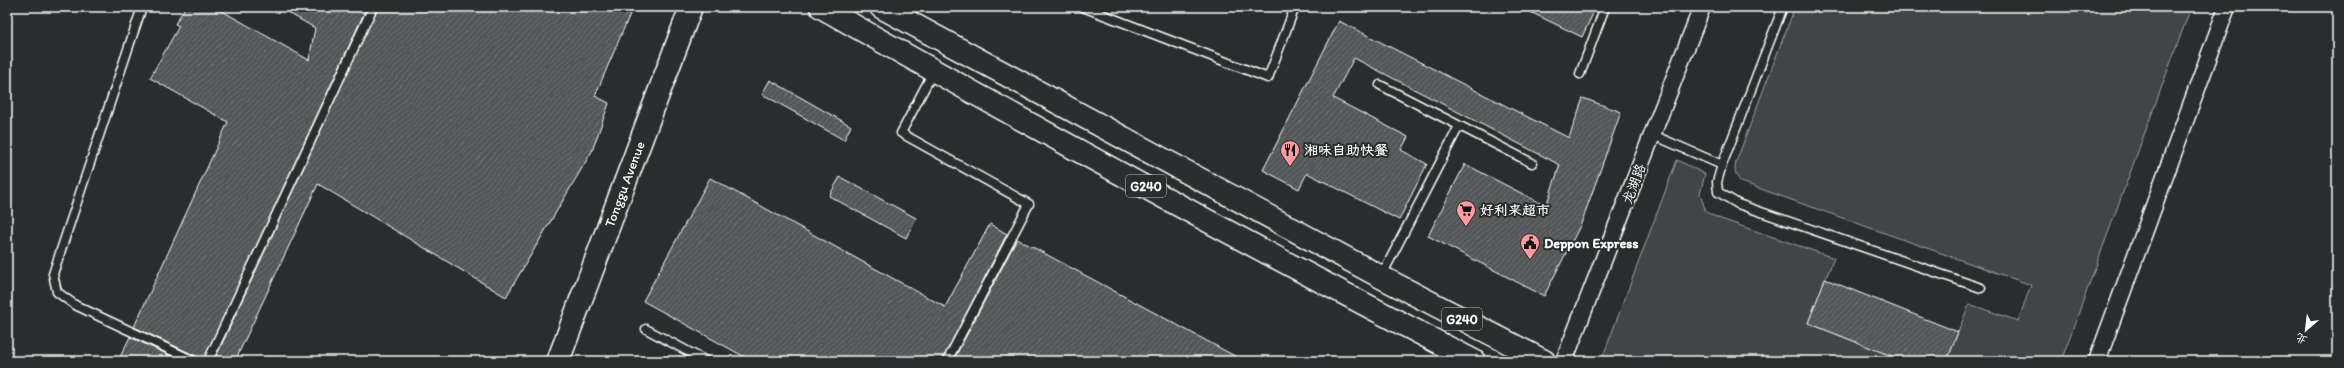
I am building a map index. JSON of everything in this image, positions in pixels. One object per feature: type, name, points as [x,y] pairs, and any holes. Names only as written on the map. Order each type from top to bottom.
[{"type":"main road","name":"Tonggu Avenue","points":[[558,361],[691,7]]},
{"type":"main road","name":"G240","points":[[821,7],[933,71],[1368,307],[1474,361]]},
{"type":"main road","name":"G240","points":[[881,7],[903,16],[1381,277],[1544,361]]},
{"type":"street","name":"龙湖路","points":[[1564,361],[1702,7]]},
{"type":"street","points":[[2097,361],[2227,7]]},
{"type":"lane","points":[[142,7],[53,274],[57,292],[75,305],[194,361]]},
{"type":"lane","points":[[208,361],[373,7]]},
{"type":"lane","points":[[1083,7],[1268,78],[1295,7]]},
{"type":"lane","points":[[1580,74],[1605,7]]},
{"type":"lane","points":[[1784,7],[1722,165],[1717,187],[1718,192],[1729,200],[1981,288]]},
{"type":"lane","points":[[933,71],[901,133],[1029,204],[947,361]]},
{"type":"lane","points":[[1380,85],[1532,163]]},
{"type":"lane","points":[[1381,277],[1459,126]]},
{"type":"lane","points":[[1653,135],[1722,165]]},
{"type":"lane","points":[[646,328],[706,361]]},
{"type":"shaded area","points":[[1795,7],[2191,7],[2061,361],[1947,361],[1969,304],[2018,321],[2031,285],[1741,182],[1736,175],[1736,162]]},
{"type":"shaded area","points":[[1677,160],[1705,174],[1700,194],[1706,212],[1718,218],[1834,258],[1808,323],[1904,361],[1606,361],[1602,359]]},
{"type":"building","points":[[185,7],[215,7],[309,60],[315,28],[278,7],[367,7],[203,361],[199,361],[196,356],[134,327],[228,122],[150,78],[179,26],[175,24]]},
{"type":"building","points":[[378,7],[633,7],[595,96],[609,103],[592,151],[506,297],[318,184],[235,361],[214,361]]},
{"type":"building","points":[[1520,7],[1596,7],[1582,37]]},
{"type":"building","points":[[1339,21],[1569,138],[1583,98],[1621,112],[1581,224],[1544,296],[1428,236],[1465,164],[1546,206],[1560,165],[1354,58],[1333,98],[1408,137],[1401,150],[1427,164],[1399,220],[1307,173],[1299,189],[1263,170]]},
{"type":"building","points":[[770,80],[851,126],[844,140],[762,94]]},
{"type":"building","points":[[840,177],[916,218],[906,238],[829,196]]},
{"type":"building","points":[[710,178],[945,307],[990,224],[1007,234],[942,361],[752,361],[643,301]]},
{"type":"building","points":[[1017,239],[1040,251],[1244,361],[953,361]]},
{"type":"building","points":[[1825,279],[1958,332],[1947,361],[1904,361],[1808,323]]},
{"type":"building","points":[[130,337],[181,361],[118,361]]},
{"type":"place","name":"湘味自助快餐","points":[[1290,167]]},
{"type":"place","name":"好利来超市","points":[[1466,227]]},
{"type":"place","name":"Deppon Express","points":[[1530,260]]}]
